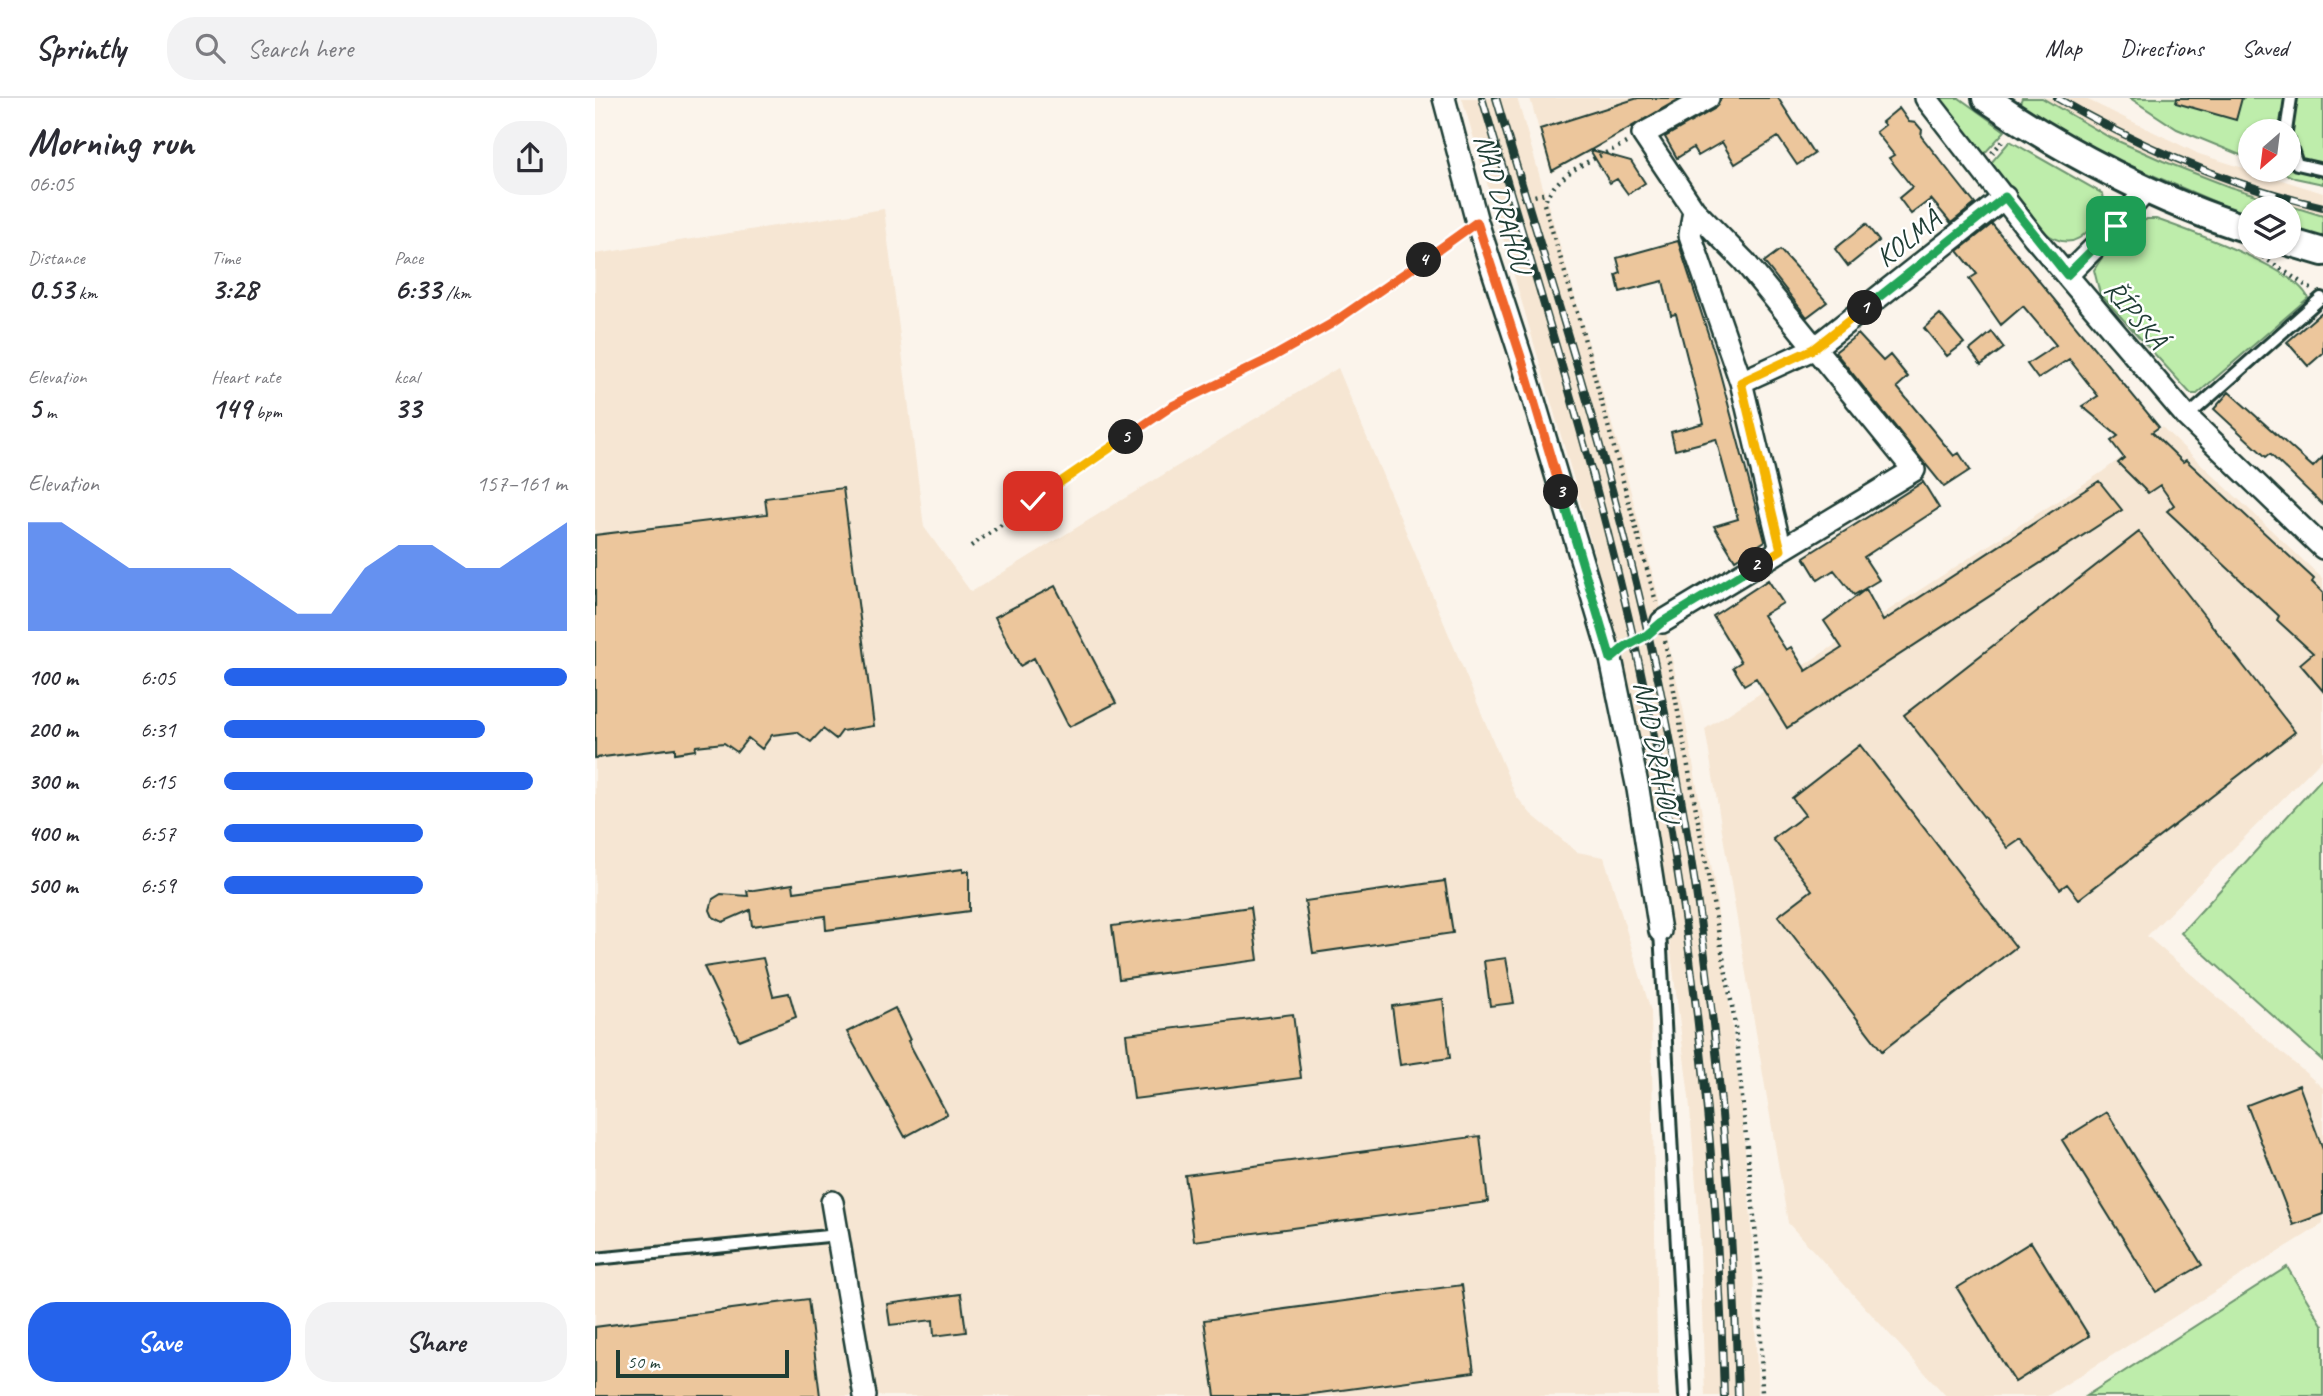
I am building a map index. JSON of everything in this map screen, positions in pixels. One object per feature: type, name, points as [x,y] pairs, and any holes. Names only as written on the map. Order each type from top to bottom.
[{"type":"street","name":"NAD DRAHOU","points":[[1444,98],[1477,222],[1521,357],[1611,659],[1638,789],[1660,931]]},
{"type":"street","points":[[1662,622],[1914,470],[1744,261],[1694,210],[1643,134],[1707,98]]},
{"type":"street","name":"ŘÍPSKÁ","points":[[1926,98],[2067,275],[2187,417],[2323,548]]},
{"type":"street","points":[[1986,98],[2010,115],[2147,189],[2238,225]]},
{"type":"street","points":[[2067,275],[2116,226],[2147,189]]},
{"type":"street","name":"KOLMÁ","points":[[1741,382],[1813,349],[2005,197]]},
{"type":"street","points":[[1694,210],[1690,235],[1741,382],[1781,550]]},
{"type":"street","points":[[2301,246],[2323,252]]},
{"type":"street","points":[[832,1202],[865,1396]]},
{"type":"lane","points":[[2288,119],[2291,98]]},
{"type":"lane","points":[[2301,165],[2323,170]]},
{"type":"lane","points":[[2187,417],[2321,298]]},
{"type":"lane","name":"NAD DRAHOU","points":[[1660,931],[1685,1396]]},
{"type":"lane","points":[[595,1259],[838,1235]]},
{"type":"path","points":[[1643,134],[1563,176],[1548,193],[1544,204],[1546,219],[1579,319],[1662,622],[1734,1017],[1760,1277],[1762,1396]]},
{"type":"path","points":[[971,546],[1172,406],[1269,359],[1331,324],[1477,222],[1512,201],[1548,193]]},
{"type":"path","points":[[1611,659],[1662,622]]},
{"type":"shaded area","points":[[1462,98],[1517,98],[1624,466],[1656,587],[1684,713],[1714,881],[1740,1092],[1751,1220],[1758,1396],[1705,1396],[1699,1223],[1689,1097],[1663,889],[1633,724],[1606,599],[1574,480]]},
{"type":"shaded area","points":[[1530,98],[1688,98],[1551,173]]},
{"type":"shaded area","points":[[2030,98],[2084,98],[2199,154],[2238,166],[2238,182],[2288,182],[2323,193],[2323,221],[2301,213],[2301,196],[2246,196],[2189,180]]},
{"type":"shaded area","points":[[884,209],[924,527],[971,592],[1338,368],[1516,796],[1531,814],[1577,852],[1604,857],[1651,1011],[1658,1396],[595,1396],[595,254]]},
{"type":"shaded area","points":[[2162,427],[2323,579],[2323,758],[2147,936],[2323,1088],[2323,1224],[2047,1396],[1946,1396],[1788,1223],[1705,729],[2102,472]]},
{"type":"green space","points":[[1936,98],[1959,98],[2005,131],[1983,155]]},
{"type":"green space","points":[[2022,98],[2042,98],[2109,137],[2163,161],[2259,196],[2238,196],[2238,212],[2101,153],[2034,115],[2020,103]]},
{"type":"green space","points":[[2130,98],[2323,98],[2323,184],[2301,179],[2301,119],[2238,119],[2238,154],[2177,129]]},
{"type":"green space","points":[[2010,141],[2103,194],[2103,204],[2098,216],[2090,228],[2076,240],[2062,241],[2048,235],[2034,223],[1990,164]]},
{"type":"green space","points":[[2301,209],[2323,216],[2323,238],[2301,232]]},
{"type":"green space","points":[[2156,219],[2238,251],[2238,259],[2255,259],[2264,263],[2300,287],[2308,298],[2197,394],[2191,394],[2100,294],[2094,270],[2110,248],[2139,223]]},
{"type":"green space","points":[[2323,777],[2323,1061],[2181,933]]},
{"type":"green space","points":[[2287,1267],[2323,1326],[2323,1396],[2086,1396]]},
{"type":"building","points":[[1638,98],[1681,98],[1591,150],[1631,161],[1645,183],[1628,194],[1617,179],[1610,183],[1590,150],[1552,171],[1540,129]]},
{"type":"building","points":[[1721,98],[1778,98],[1814,154],[1797,165],[1778,137],[1735,164],[1722,142],[1698,156],[1693,148],[1677,158],[1665,137],[1714,109]]},
{"type":"building","points":[[2177,98],[2242,98],[2236,120],[2176,103]]},
{"type":"building","points":[[1899,108],[1909,122],[1916,123],[1922,130],[1921,136],[1975,204],[1951,223],[1931,199],[1911,214],[1899,198],[1912,187],[1889,158],[1894,155],[1876,132],[1885,125],[1882,122]]},
{"type":"building","points":[[1866,224],[1879,241],[1848,266],[1835,249]]},
{"type":"building","points":[[1992,224],[2159,427],[2152,432],[2183,462],[2186,460],[2314,579],[2312,582],[2323,593],[2323,691],[2300,664],[2313,653],[2277,620],[2279,616],[2167,511],[2174,505],[2160,485],[2148,493],[2118,463],[2124,458],[2111,441],[2118,436],[2082,406],[2098,396],[2069,359],[2038,379],[2027,364],[2056,345],[2023,306],[2001,325],[1969,279],[1977,274],[1958,251]]},
{"type":"building","points":[[1678,241],[1715,355],[1765,541],[1735,560],[1714,526],[1738,519],[1716,439],[1675,450],[1671,432],[1704,423],[1676,314],[1671,315],[1663,281],[1620,292],[1616,275],[1621,273],[1617,258]]},
{"type":"building","points":[[1780,250],[1827,302],[1807,317],[1764,262]]},
{"type":"building","points":[[2323,311],[2323,353],[2308,366],[2287,342]]},
{"type":"building","points":[[1940,314],[1964,343],[1947,356],[1924,328]]},
{"type":"building","points":[[1992,332],[2004,348],[1981,365],[1970,350]]},
{"type":"building","points":[[1858,334],[1883,361],[1890,355],[1908,377],[1897,387],[1954,456],[1959,453],[1970,470],[1944,487],[1835,352]]},
{"type":"building","points":[[2229,392],[2313,467],[2323,457],[2323,505],[2270,454],[2266,457],[2214,409]]},
{"type":"building","points":[[2099,481],[2122,510],[1787,728],[1756,678],[1744,685],[1733,667],[1741,662],[1713,616],[1768,580],[1783,603],[1763,615],[1786,650],[1791,647],[1806,671],[1842,648],[1824,621],[1866,589],[1883,621]]},
{"type":"building","points":[[1923,482],[1939,508],[1864,557],[1879,580],[1854,595],[1834,570],[1818,580],[1804,557]]},
{"type":"building","points":[[843,488],[874,726],[842,731],[836,739],[823,729],[811,742],[797,732],[772,735],[762,749],[748,738],[737,752],[724,743],[696,746],[695,750],[675,753],[675,748],[595,758],[595,535],[767,514],[765,498]]},
{"type":"building","points":[[2139,532],[2295,732],[2079,899],[2067,884],[2060,889],[2021,839],[2008,848],[1904,715]]},
{"type":"building","points":[[1055,586],[1116,703],[1069,727],[1034,658],[1020,666],[995,617]]},
{"type":"building","points":[[1860,745],[2016,947],[1882,1051],[1778,916],[1812,890],[1773,839],[1805,815],[1792,798]]},
{"type":"building","points":[[963,869],[963,872],[969,871],[969,911],[826,930],[825,916],[752,926],[750,910],[723,922],[713,917],[710,910],[713,899],[721,894],[748,896],[747,891],[793,884],[794,892]]},
{"type":"building","points":[[1445,881],[1453,933],[1313,953],[1305,901]]},
{"type":"building","points":[[1251,907],[1258,960],[1119,979],[1112,926]]},
{"type":"building","points":[[763,958],[773,996],[789,993],[796,1017],[739,1040],[704,967]]},
{"type":"building","points":[[1506,958],[1514,1003],[1490,1006],[1484,961]]},
{"type":"building","points":[[1443,999],[1450,1058],[1400,1065],[1392,1006]]},
{"type":"building","points":[[895,1008],[910,1040],[908,1041],[947,1114],[905,1137],[847,1032]]},
{"type":"building","points":[[1293,1014],[1301,1078],[1134,1099],[1126,1034]]},
{"type":"building","points":[[2299,1085],[2323,1150],[2323,1214],[2293,1225],[2247,1105]]},
{"type":"building","points":[[2107,1112],[2202,1265],[2156,1292],[2062,1140]]},
{"type":"building","points":[[1480,1136],[1488,1202],[1194,1241],[1185,1175]]},
{"type":"building","points":[[2031,1242],[2089,1336],[2015,1382],[1957,1288]]},
{"type":"building","points":[[1462,1285],[1474,1372],[1298,1396],[1215,1396],[1204,1320]]},
{"type":"building","points":[[961,1294],[966,1332],[934,1336],[933,1320],[890,1325],[887,1304]]},
{"type":"building","points":[[808,1299],[820,1396],[595,1396],[595,1327]]},
{"type":"railway","points":[[1482,98],[1596,486],[1634,643],[1667,805],[1702,1057],[1716,1226],[1724,1396]]},
{"type":"railway","points":[[1496,98],[1606,467],[1638,591],[1680,790],[1696,890],[1720,1092],[1738,1396]]},
{"type":"railway","points":[[2057,98],[2120,133],[2186,163],[2253,188],[2323,207]]},
{"type":"route","points":[[1033,501],[1172,406],[1269,359],[1331,324],[1477,222],[1521,357],[1611,659],[1662,622],[1781,550],[1741,382],[1813,349],[2005,197],[2034,237],[2067,275],[2116,226]]}]
